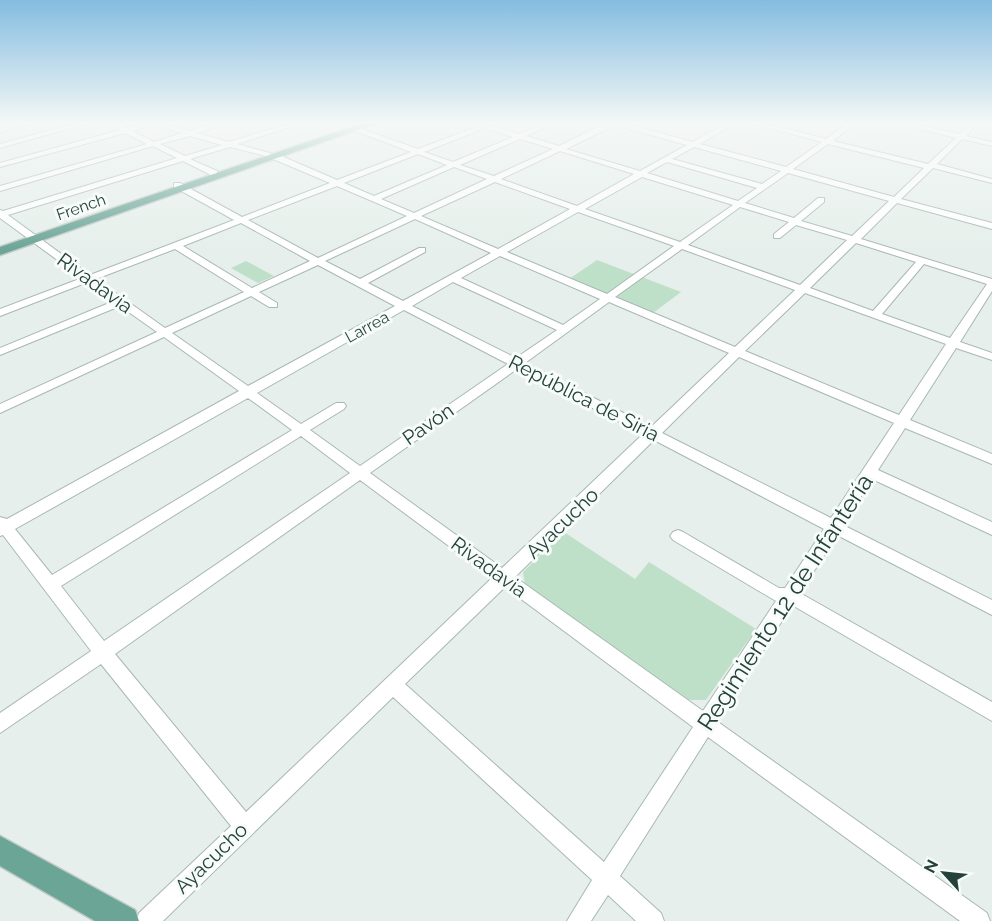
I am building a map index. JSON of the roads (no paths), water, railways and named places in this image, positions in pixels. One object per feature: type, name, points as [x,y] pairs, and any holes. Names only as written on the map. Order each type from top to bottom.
[{"type":"main road","name":"French","points":[[180,187],[241,165]]},
{"type":"main road","name":"French","points":[[0,251],[32,237],[245,165]]},
{"type":"main road","name":"French","points":[[0,244],[32,237]]},
{"type":"main road","points":[[0,850],[124,921]]},
{"type":"street","points":[[0,189],[82,165]]},
{"type":"street","points":[[1,214],[160,165]]},
{"type":"street","points":[[197,165],[214,173]]},
{"type":"street","points":[[293,165],[992,459]]},
{"type":"street","points":[[0,313],[381,165]]},
{"type":"street","points":[[374,199],[454,165],[992,357]]},
{"type":"street","points":[[0,409],[528,165]]},
{"type":"street","points":[[608,165],[992,283]]},
{"type":"street","name":"Larrea","points":[[2,526],[659,165]]},
{"type":"street","points":[[686,165],[763,187]]},
{"type":"street","points":[[767,165],[992,226]]},
{"type":"street","name":"Pavón","points":[[0,724],[517,363],[793,165]]},
{"type":"street","points":[[927,165],[992,181]]},
{"type":"street","name":"Ayacucho","points":[[147,921],[505,579],[931,166]]},
{"type":"street","name":"República de Siria","points":[[180,187],[319,262],[992,608]]},
{"type":"street","points":[[777,236],[821,200]]},
{"type":"street","name":"Rivadavia","points":[[1,214],[704,725],[979,921]]},
{"type":"street","points":[[175,245],[273,305]]},
{"type":"street","points":[[361,283],[422,250]]},
{"type":"street","points":[[875,315],[922,261]]},
{"type":"street","points":[[454,279],[564,329]]},
{"type":"street","name":"Regimiento 12 de Infantería","points":[[578,921],[992,283]]},
{"type":"street","points":[[0,352],[121,302]]},
{"type":"street","points":[[51,584],[340,406]]},
{"type":"street","points":[[870,472],[992,529]]},
{"type":"street","points":[[2,526],[244,826]]},
{"type":"street","points":[[678,536],[776,594],[790,596],[992,712]]},
{"type":"street","points":[[393,685],[653,921]]}]
